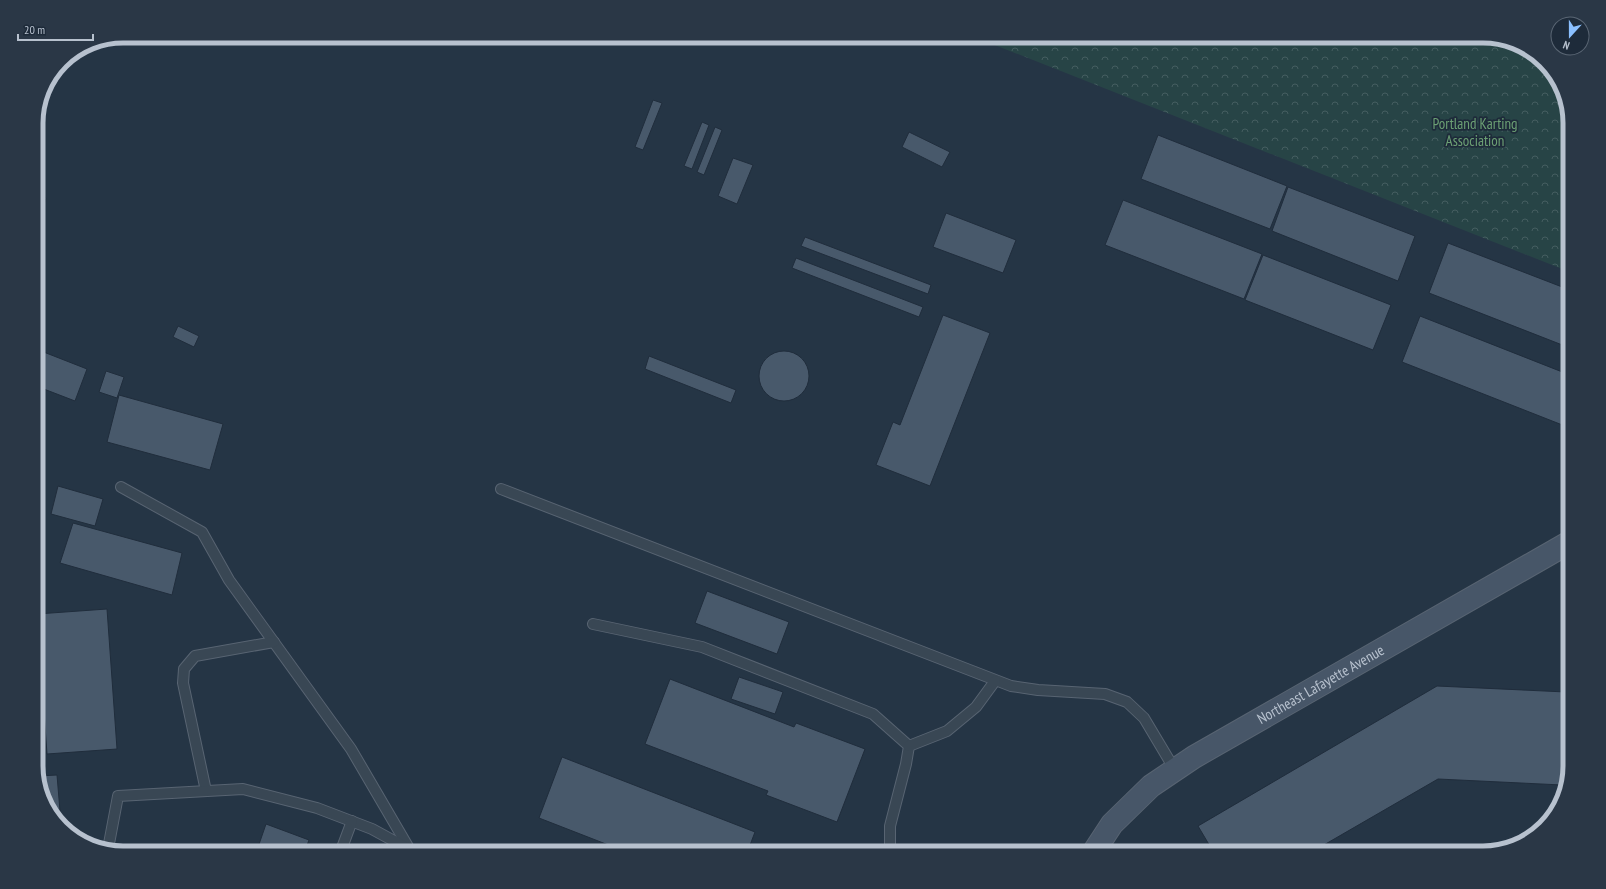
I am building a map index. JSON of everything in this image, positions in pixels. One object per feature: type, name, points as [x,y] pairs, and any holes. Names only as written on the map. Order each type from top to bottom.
[{"type":"main road","name":"Northeast Lafayette Avenue","points":[[1098,846],[1112,824],[1151,786],[1194,757],[1563,546]]},
{"type":"lane","points":[[121,487],[202,532],[229,580],[351,749],[410,846]]},
{"type":"lane","points":[[501,490],[995,681],[1011,686],[1038,690],[1105,694],[1127,702],[1144,718],[1175,770]]},
{"type":"lane","points":[[593,624],[702,647],[873,714],[909,746]]},
{"type":"lane","points":[[206,791],[183,683],[184,669],[195,656],[274,642]]},
{"type":"lane","points":[[909,746],[947,731],[976,707],[995,681]]},
{"type":"lane","points":[[890,846],[890,826],[906,764],[909,746]]},
{"type":"lane","points":[[109,844],[118,796],[243,789],[318,808],[372,829],[404,846]]},
{"type":"lane","points":[[343,846],[352,821]]},
{"type":"green space","name":"Portland Karting Association","points":[[990,43],[1483,43],[1509,47],[1536,63],[1543,70],[1559,97],[1563,118],[1563,269]]},
{"type":"building","points":[[653,100],[662,103],[643,150],[635,147]]},
{"type":"building","points":[[702,122],[709,125],[692,169],[684,166]]},
{"type":"building","points":[[715,127],[722,130],[704,175],[697,172]]},
{"type":"building","points":[[909,132],[950,152],[942,167],[902,147]]},
{"type":"building","points":[[1158,135],[1287,186],[1270,229],[1141,179]]},
{"type":"building","points":[[733,158],[753,165],[737,204],[718,196]]},
{"type":"building","points":[[1288,187],[1415,236],[1398,281],[1272,231]]},
{"type":"building","points":[[43,197],[46,198],[43,208]]},
{"type":"building","points":[[1123,200],[1262,254],[1244,299],[1105,245]]},
{"type":"building","points":[[946,213],[1016,240],[1003,273],[933,247]]},
{"type":"building","points":[[805,237],[931,285],[928,294],[801,246]]},
{"type":"building","points":[[1448,243],[1563,287],[1563,345],[1429,293]]},
{"type":"building","points":[[1263,255],[1391,305],[1373,350],[1245,300]]},
{"type":"building","points":[[796,258],[923,307],[919,317],[792,268]]},
{"type":"building","points":[[943,315],[990,333],[930,486],[876,465],[893,422],[900,425]]},
{"type":"building","points":[[1420,316],[1563,372],[1563,425],[1402,362]]},
{"type":"building","points":[[178,326],[199,336],[194,347],[173,337]]},
{"type":"building","points":[[784,351],[794,353],[802,358],[807,366],[809,376],[807,386],[802,394],[794,399],[784,401],[774,399],[766,394],[761,386],[759,376],[761,366],[766,358],[774,353]]},
{"type":"building","points":[[43,352],[87,369],[75,401],[43,389]]},
{"type":"building","points":[[649,356],[736,390],[731,403],[645,369]]},
{"type":"building","points":[[106,371],[124,377],[117,398],[99,392]]},
{"type":"building","points":[[119,395],[223,424],[210,470],[107,442]]},
{"type":"building","points":[[58,486],[103,499],[95,526],[51,514]]},
{"type":"building","points":[[73,523],[182,553],[172,595],[60,563]]},
{"type":"building","points":[[707,591],[789,622],[777,654],[695,623]]},
{"type":"building","points":[[107,609],[117,749],[47,754],[43,698],[43,614]]},
{"type":"building","points":[[739,677],[783,692],[775,714],[731,699]]},
{"type":"building","points":[[670,679],[794,727],[796,723],[865,749],[837,822],[766,795],[768,791],[645,744]]},
{"type":"building","points":[[1437,686],[1563,692],[1563,762],[1560,785],[1438,779],[1322,846],[1210,846],[1198,826]]},
{"type":"building","points":[[562,757],[755,832],[750,846],[611,846],[539,818]]},
{"type":"building","points":[[57,775],[60,815],[47,792],[44,776]]},
{"type":"building","points":[[266,824],[309,840],[307,846],[258,846]]}]
